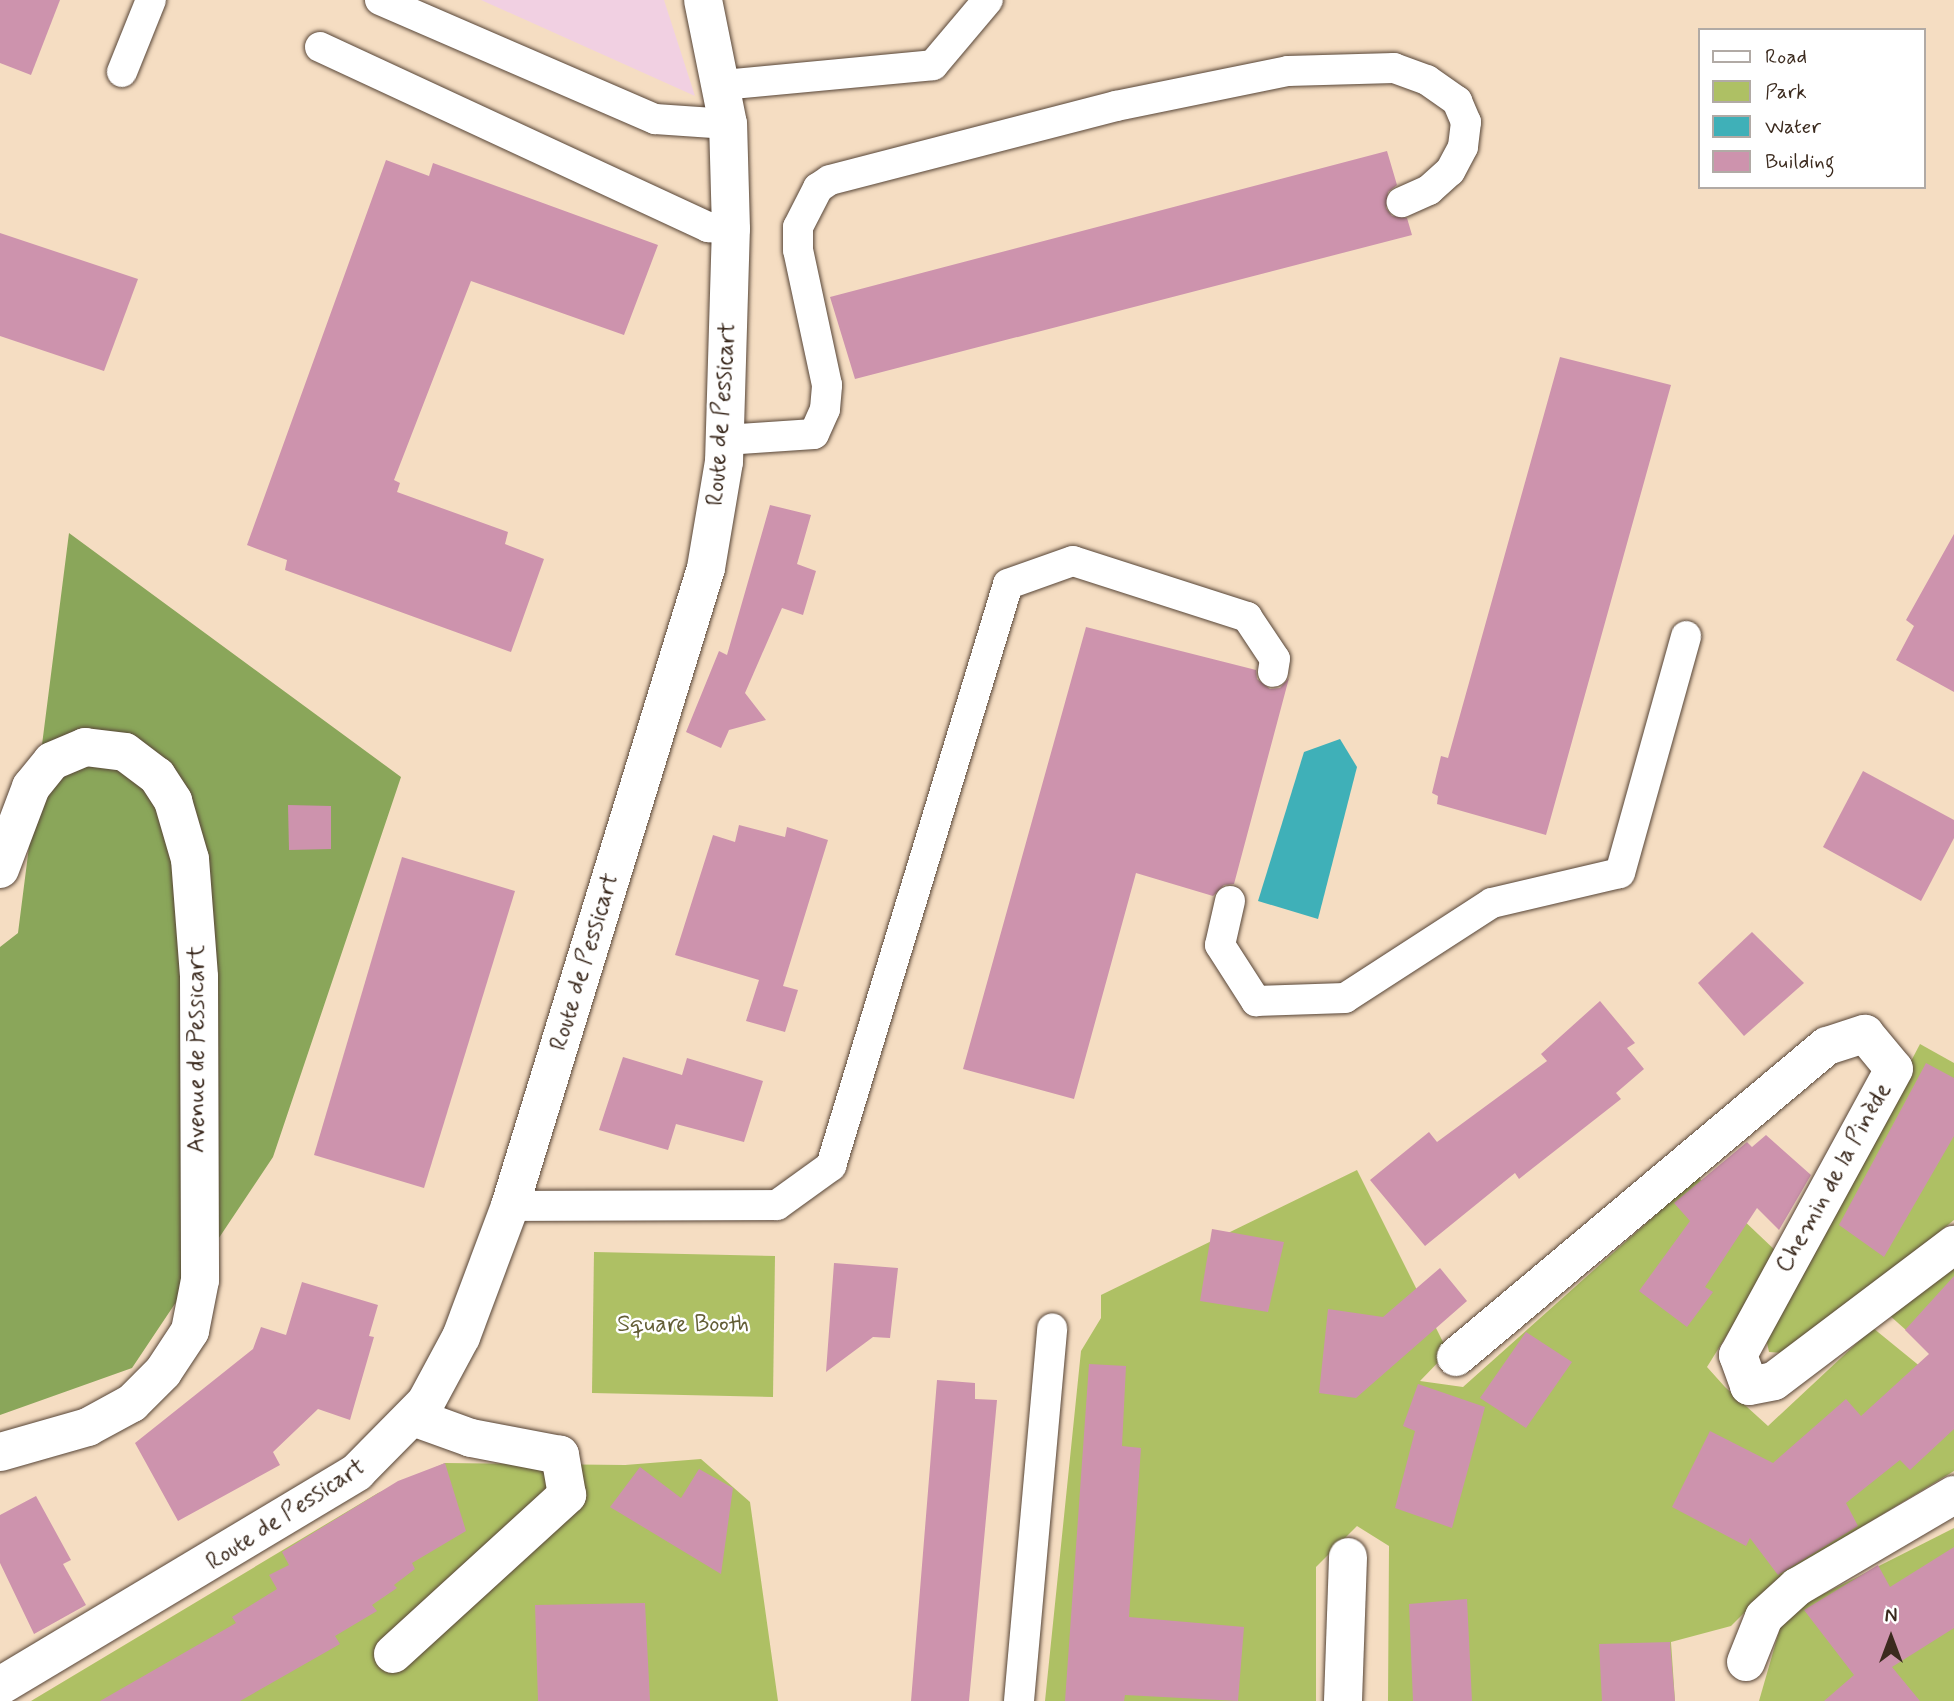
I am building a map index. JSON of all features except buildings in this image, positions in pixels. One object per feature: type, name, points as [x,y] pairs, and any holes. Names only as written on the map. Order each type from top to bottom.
[{"type":"street","name":"Route de Pessicart","points":[[0,1686],[329,1493],[382,1452],[413,1417],[436,1387],[461,1338],[510,1206],[706,568],[725,440],[731,229],[728,124],[723,85],[703,0]]},
{"type":"street","name":"Avenue de Pessicart","points":[[0,869],[31,787],[52,761],[85,747],[125,752],[156,776],[173,801],[190,859],[199,977],[200,1280],[190,1331],[163,1372],[132,1403],[88,1427],[0,1452]]},
{"type":"street","name":"Chemin de la Pinède","points":[[1456,1357],[1827,1046],[1865,1034],[1894,1069],[1738,1355],[1749,1386],[1774,1381],[1954,1245]]},
{"type":"street","points":[[393,1654],[567,1495],[560,1455],[471,1438],[413,1417]]},
{"type":"street","points":[[1746,1662],[1764,1617],[1797,1587],[1954,1495]]},
{"type":"street","points":[[1343,1701],[1348,1557]]},
{"type":"lane","points":[[122,72],[150,0]]},
{"type":"lane","points":[[380,0],[655,119],[728,124]]},
{"type":"lane","points":[[723,85],[933,65],[988,0]]},
{"type":"lane","points":[[320,47],[708,226],[731,229]]},
{"type":"lane","points":[[725,440],[814,435],[825,409],[827,385],[798,250],[798,226],[818,188],[830,180],[1116,106],[1288,71],[1394,68],[1427,80],[1457,101],[1466,122],[1463,148],[1450,171],[1429,190],[1402,202]]},
{"type":"lane","points":[[510,1206],[777,1205],[831,1167],[1008,584],[1073,561],[1247,617],[1275,659],[1273,673]]},
{"type":"lane","points":[[1230,901],[1220,945],[1256,1001],[1345,998],[1492,903],[1620,873],[1686,635]]},
{"type":"lane","points":[[1019,1701],[1052,1328]]},
{"type":"shaded area","points":[[481,0],[664,0],[695,96]]},
{"type":"green space","points":[[69,533],[401,777],[273,1157],[132,1368],[0,1415],[0,947],[18,933]]},
{"type":"green space","points":[[1920,1044],[1954,1063],[1954,1220],[1825,1325],[1782,1353],[1769,1352],[1766,1338]]},
{"type":"green space","points":[[1357,1170],[1448,1352],[1420,1381],[1463,1387],[1698,1177],[1778,1253],[1707,1367],[1768,1426],[1873,1328],[1954,1394],[1954,1471],[1782,1575],[1731,1626],[1671,1642],[1675,1701],[1388,1701],[1389,1546],[1357,1526],[1316,1567],[1316,1701],[1045,1701],[1081,1351],[1101,1318],[1101,1295]]},
{"type":"green space","name":"Square Booth","points":[[594,1252],[775,1256],[773,1397],[592,1393]]},
{"type":"green space","points":[[1954,1261],[1954,1373],[1888,1314]]},
{"type":"green space","points":[[701,1459],[750,1502],[778,1701],[31,1701],[378,1493],[445,1463],[625,1465]]},
{"type":"green space","points":[[1954,1528],[1954,1701],[1759,1701],[1784,1614]]},
{"type":"water","points":[[1340,739],[1357,767],[1318,919],[1258,901],[1304,752]]}]
